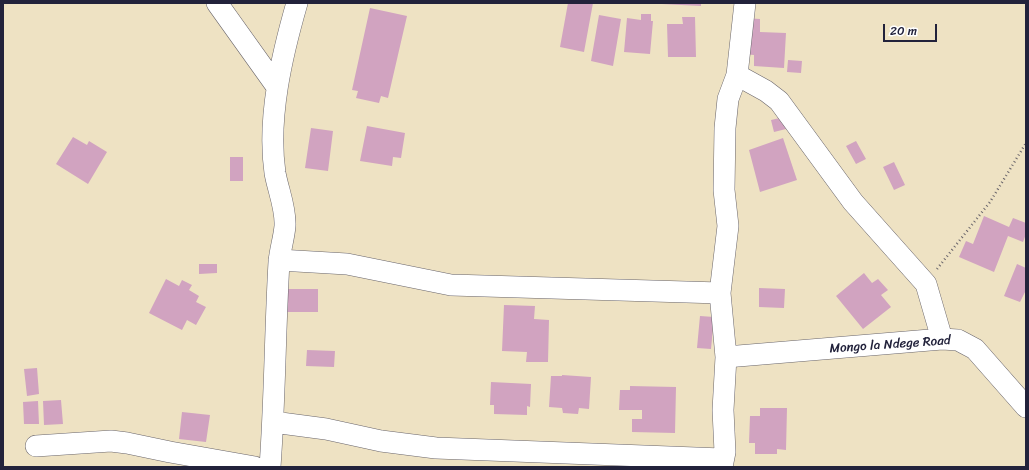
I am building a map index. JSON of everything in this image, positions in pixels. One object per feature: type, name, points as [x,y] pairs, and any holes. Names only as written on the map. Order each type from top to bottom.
[{"type":"street","points":[[217,3],[277,87]]},
{"type":"street","points":[[270,467],[279,260],[285,225],[281,193],[275,173],[274,135],[277,87],[285,45],[297,3]]},
{"type":"street","points":[[273,422],[326,429],[381,441],[436,448],[722,463],[725,452],[723,410],[726,357],[720,294],[728,226],[724,190],[725,128],[728,99],[736,75],[745,3]]},
{"type":"street","points":[[736,75],[766,91],[779,101],[853,202],[926,284],[942,339]]},
{"type":"street","points":[[279,260],[347,264],[451,285],[720,294]]},
{"type":"street","name":"Mongo la Ndege Road","points":[[726,357],[942,339],[958,340],[975,349],[1026,407]]},
{"type":"street","points":[[36,446],[111,441],[128,442],[170,452],[255,467]]},
{"type":"path","points":[[926,284],[950,250],[990,202],[1026,143]]},
{"type":"building","points":[[568,3],[593,3],[584,52],[560,47]]},
{"type":"building","points":[[642,3],[701,3],[701,6]]},
{"type":"building","points":[[370,8],[407,16],[388,98],[381,96],[379,103],[356,98],[358,91],[352,90]]},
{"type":"building","points":[[641,14],[651,14],[651,21],[653,21],[650,54],[624,52],[627,18],[641,20]]},
{"type":"building","points":[[599,15],[621,19],[613,66],[591,61]]},
{"type":"building","points":[[682,17],[695,17],[696,57],[668,57],[667,24],[683,24]]},
{"type":"building","points":[[744,18],[760,19],[760,32],[786,33],[784,68],[754,66],[754,55],[742,54]]},
{"type":"building","points":[[788,60],[802,61],[801,73],[787,72]]},
{"type":"building","points":[[784,117],[786,129],[774,132],[771,120]]},
{"type":"building","points":[[367,126],[405,133],[401,158],[393,157],[392,166],[360,161]]},
{"type":"building","points":[[311,128],[333,131],[328,171],[305,168]]},
{"type":"building","points":[[73,137],[87,145],[89,141],[107,152],[88,184],[56,164]]},
{"type":"building","points":[[783,138],[797,180],[760,192],[749,150]]},
{"type":"building","points":[[856,141],[866,159],[856,164],[846,146]]},
{"type":"building","points":[[230,157],[243,157],[243,181],[230,181]]},
{"type":"building","points":[[894,162],[905,185],[894,190],[883,167]]},
{"type":"building","points":[[984,216],[1009,227],[1013,218],[1026,223],[1026,234],[1023,242],[1008,236],[994,272],[959,257],[966,241],[973,244]]},
{"type":"building","points":[[199,264],[217,264],[217,273],[199,274]]},
{"type":"building","points":[[1017,264],[1026,268],[1026,290],[1020,302],[1004,296]]},
{"type":"building","points":[[864,273],[872,283],[878,279],[888,290],[881,295],[891,307],[863,329],[836,296]]},
{"type":"building","points":[[166,279],[179,286],[182,280],[192,285],[189,290],[199,296],[196,302],[206,307],[196,325],[187,320],[182,330],[149,313]]},
{"type":"building","points":[[759,288],[785,289],[784,308],[759,307]]},
{"type":"building","points":[[286,289],[318,289],[318,312],[286,312]]},
{"type":"building","points":[[504,305],[535,306],[534,319],[549,320],[548,362],[526,362],[527,352],[502,351]]},
{"type":"building","points":[[700,316],[714,317],[711,349],[697,348]]},
{"type":"building","points":[[307,350],[335,351],[334,367],[306,366]]},
{"type":"building","points":[[37,368],[39,394],[27,396],[24,369]]},
{"type":"building","points":[[562,375],[591,377],[589,409],[579,408],[578,414],[563,413],[562,408],[549,407],[551,376]]},
{"type":"building","points":[[491,382],[531,384],[530,407],[527,406],[527,415],[494,414],[494,405],[490,405]]},
{"type":"building","points":[[630,386],[676,387],[675,433],[632,432],[632,419],[642,419],[642,410],[619,410],[620,390],[630,390]]},
{"type":"building","points":[[61,400],[63,424],[44,425],[43,401]]},
{"type":"building","points":[[38,401],[39,424],[24,424],[23,402]]},
{"type":"building","points":[[760,408],[787,408],[786,450],[777,449],[777,454],[755,454],[755,443],[749,443],[750,416],[760,416]]},
{"type":"building","points":[[182,412],[210,415],[206,442],[179,439]]}]
